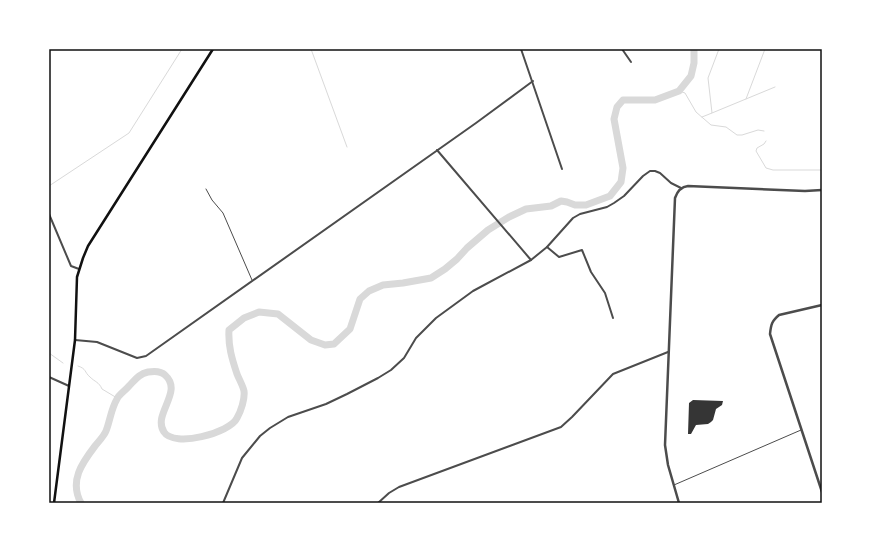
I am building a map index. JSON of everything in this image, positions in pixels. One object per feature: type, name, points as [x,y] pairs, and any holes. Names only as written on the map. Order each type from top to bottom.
[{"type":"main road","points":[[54,503],[75,340],[76,285],[79,269],[88,246],[213,49]]},
{"type":"street","points":[[521,49],[562,169]]},
{"type":"street","points":[[622,49],[631,62]]},
{"type":"street","points":[[75,340],[97,342],[137,358],[146,356],[476,123],[533,81]]},
{"type":"street","points":[[437,150],[531,260]]},
{"type":"street","points":[[223,503],[242,458],[260,436],[288,417],[326,404],[378,378],[404,358],[416,338],[449,307],[473,291],[531,260],[547,247],[573,218],[580,214],[607,207],[614,203],[648,172],[655,171],[660,173],[671,183],[681,188]]},
{"type":"street","points":[[679,503],[668,465],[666,445],[675,198],[678,191],[681,188],[688,186],[805,191],[822,190]]},
{"type":"street","points":[[49,214],[71,266],[79,269]]},
{"type":"street","points":[[547,247],[559,257],[582,250],[591,272],[606,293],[613,318]]},
{"type":"street","points":[[822,305],[779,315],[771,324],[770,334],[822,492]]},
{"type":"street","points":[[378,503],[389,493],[399,487],[561,427],[602,384],[614,374],[669,352]]},
{"type":"street","points":[[49,377],[69,386]]},
{"type":"lane","points":[[206,189],[222,213],[253,281]]},
{"type":"lane","points":[[674,486],[802,430]]},
{"type":"building","points":[[693,400],[723,401],[722,405],[716,409],[711,422],[708,424],[696,425],[691,434],[688,434],[689,403]]},
{"type":"waterway","points":[[49,186],[129,133],[182,49]]},
{"type":"waterway","points":[[311,49],[347,147]]},
{"type":"waterway","points":[[81,503],[76,487],[82,466],[90,452],[103,437],[118,397],[135,379],[142,374],[155,371],[159,372],[165,375],[170,382],[170,396],[164,411],[161,425],[164,432],[170,437],[190,439],[202,437],[224,429],[232,424],[237,418],[244,398],[244,391],[232,358],[229,336],[229,330],[244,318],[259,312],[278,314],[311,340],[325,345],[334,344],[350,329],[360,299],[369,291],[383,285],[431,278],[457,259],[467,248],[488,230],[509,217],[526,209],[551,206],[561,201],[575,205],[586,205],[610,196],[621,182],[623,168],[614,119],[617,107],[623,100],[655,100],[679,91],[691,76],[694,63],[694,49]]},
{"type":"waterway","points":[[702,117],[712,113],[708,78],[719,49]]},
{"type":"waterway","points":[[746,99],[765,49]]},
{"type":"waterway","points":[[712,113],[775,87]]},
{"type":"waterway","points":[[679,91],[685,93],[696,112],[711,125],[726,127],[737,135],[758,130],[764,131]]},
{"type":"waterway","points":[[766,141],[757,148],[756,151],[766,168],[773,170],[822,170]]},
{"type":"waterway","points":[[49,353],[63,363]]},
{"type":"waterway","points":[[78,366],[84,369],[102,389],[117,398]]}]
